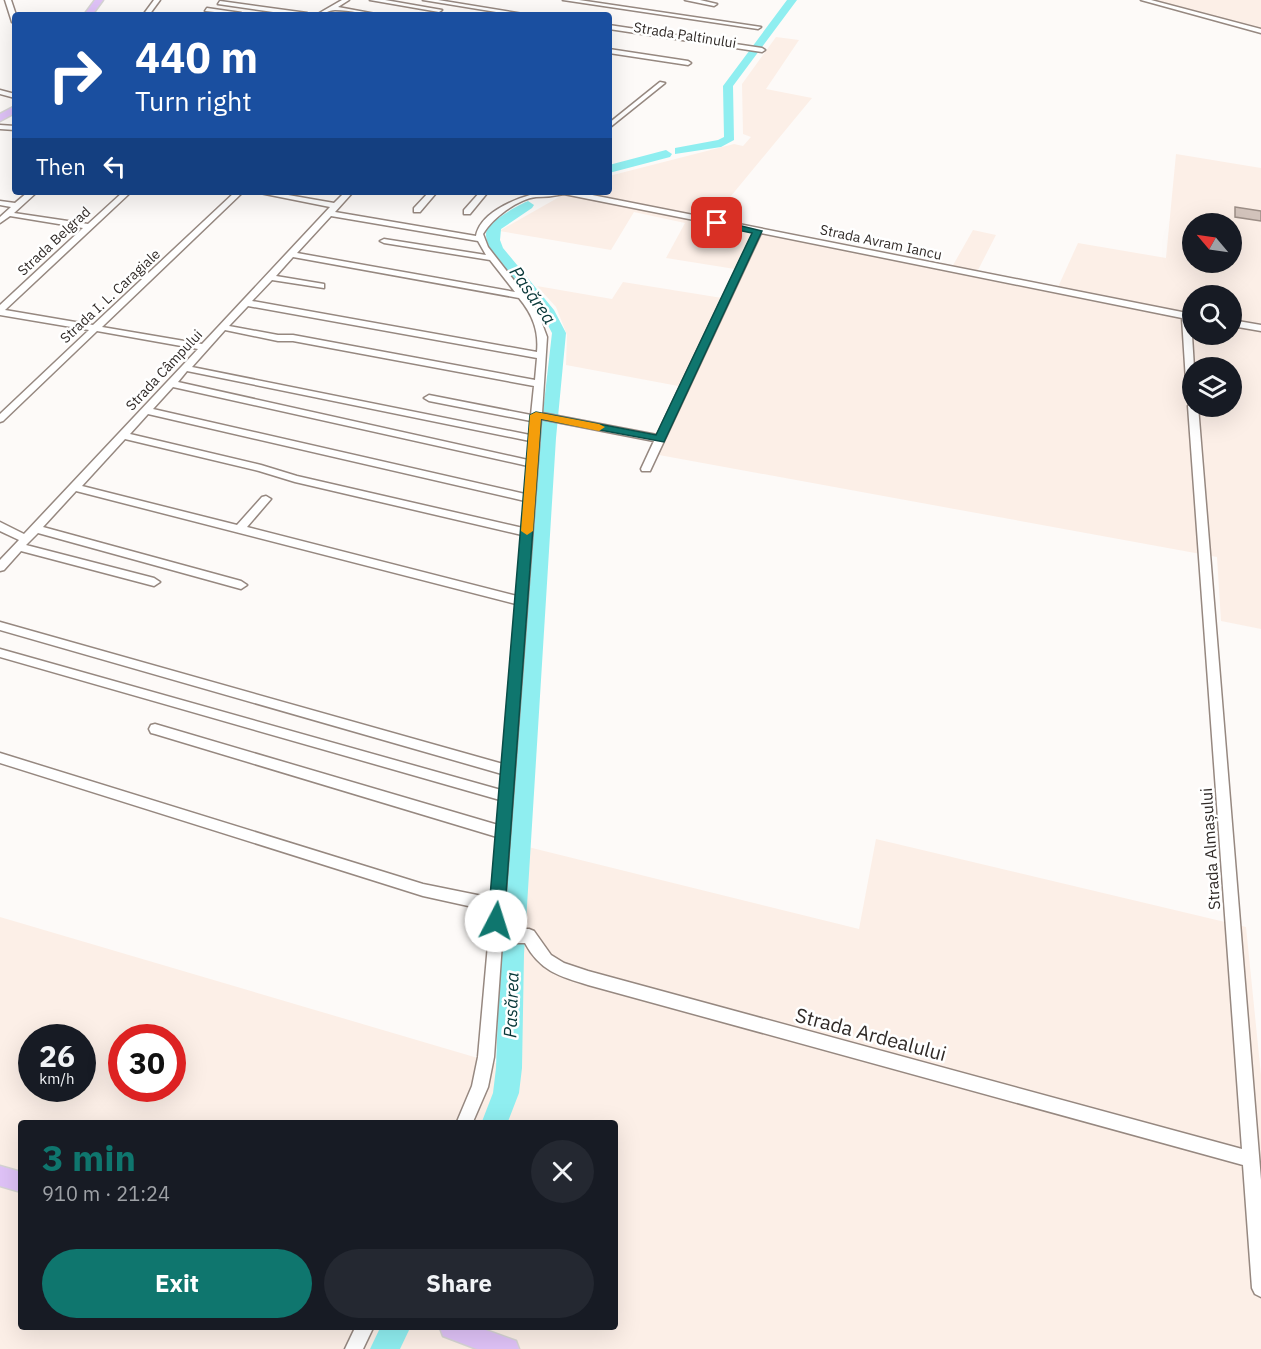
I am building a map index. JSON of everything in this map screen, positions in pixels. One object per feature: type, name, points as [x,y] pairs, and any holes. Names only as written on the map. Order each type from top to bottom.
[{"type":"main road","points":[[0,1176],[18,1181]]},
{"type":"main road","points":[[456,1330],[508,1349]]},
{"type":"street","points":[[8,0],[12,11],[12,22]]},
{"type":"street","points":[[206,12],[220,3],[230,0]]},
{"type":"street","points":[[325,12],[346,0]]},
{"type":"street","points":[[373,0],[452,12]]},
{"type":"street","points":[[426,0],[506,12]]},
{"type":"street","points":[[566,0],[758,27]]},
{"type":"street","points":[[688,0],[714,4]]},
{"type":"street","points":[[1144,0],[1261,31]]},
{"type":"street","points":[[220,3],[285,12]]},
{"type":"street","points":[[332,8],[358,12]]},
{"type":"street","points":[[0,12],[12,11]]},
{"type":"street","points":[[612,27],[762,50]]},
{"type":"street","points":[[612,51],[688,63]]},
{"type":"street","points":[[612,124],[662,83]]},
{"type":"street","points":[[0,221],[30,195]]},
{"type":"street","name":"Strada Belgrad","points":[[0,311],[124,195]]},
{"type":"street","name":"Strada I. L. Caragiale","points":[[0,419],[236,195]]},
{"type":"street","points":[[271,195],[332,210],[480,239],[540,324],[543,337],[540,384],[543,417],[534,439],[498,906],[499,936],[486,1057],[480,1087],[466,1120]]},
{"type":"street","name":"Strada Câmpului","points":[[0,567],[346,195]]},
{"type":"street","points":[[417,210],[430,195]]},
{"type":"street","points":[[468,212],[482,195]]},
{"type":"street","name":"Strada Avram Iancu","points":[[480,239],[481,229],[488,221],[530,195]]},
{"type":"street","name":"Strada Avram Iancu","points":[[580,195],[1182,315]]},
{"type":"street","points":[[0,203],[18,206]]},
{"type":"street","points":[[9,214],[89,227]]},
{"type":"street","points":[[646,469],[758,231]]},
{"type":"street","points":[[384,241],[492,258]]},
{"type":"street","points":[[291,254],[521,296]]},
{"type":"street","points":[[270,277],[321,286]]},
{"type":"street","points":[[246,303],[542,356]]},
{"type":"street","points":[[0,311],[203,347]]},
{"type":"street","points":[[1242,325],[1261,328]]},
{"type":"street","points":[[222,327],[540,384]]},
{"type":"street","points":[[184,368],[534,439]]},
{"type":"street","points":[[170,383],[533,464]]},
{"type":"street","points":[[429,398],[660,439]]},
{"type":"street","points":[[145,410],[530,499]]},
{"type":"street","name":"Strada Almașului","points":[[1194,417],[1261,1288]]},
{"type":"street","points":[[122,435],[261,468],[295,479],[527,533]]},
{"type":"street","points":[[73,488],[522,601]]},
{"type":"street","points":[[239,530],[266,499]]},
{"type":"street","points":[[0,526],[22,543],[154,582]]},
{"type":"street","points":[[36,529],[241,585]]},
{"type":"street","points":[[0,626],[508,771]]},
{"type":"street","points":[[0,652],[507,797]]},
{"type":"street","points":[[155,729],[504,833]]},
{"type":"street","points":[[196,747],[315,784],[322,785],[329,781]]},
{"type":"street","points":[[0,758],[423,890],[498,906]]},
{"type":"street","name":"Strada Ardealului","points":[[499,936],[529,936],[543,960],[556,968],[1250,1159]]},
{"type":"street","points":[[354,1349],[363,1330]]},
{"type":"shaded area","points":[[1141,0],[1261,0],[1261,32]]},
{"type":"shaded area","points":[[776,37],[799,40],[766,89],[812,98],[712,219],[952,267],[973,230],[996,235],[977,272],[1058,287],[1078,243],[1166,258],[1176,154],[1261,168],[1261,629],[1221,621],[1217,557],[659,455],[689,388],[566,365],[567,335],[556,307],[537,286],[612,299],[623,282],[722,298],[735,269],[666,258],[685,223],[634,212],[611,250],[499,231],[563,195],[612,195],[612,175],[734,144],[743,146],[751,137],[743,134],[742,84]]},
{"type":"shaded area","points":[[876,839],[1246,927],[1261,1075],[1261,1349],[0,1349],[0,917],[498,1064],[500,988],[512,843],[859,929]]},
{"type":"building","points":[[1235,207],[1261,211],[1261,221],[1242,218],[1242,213],[1235,213]]},
{"type":"waterway","name":"Pasărea","points":[[679,151],[721,143],[730,138],[728,86],[792,0]]},
{"type":"waterway","name":"Pasărea","points":[[612,168],[666,154]]},
{"type":"waterway","name":"Pasărea","points":[[496,1120],[506,1093],[509,1068],[512,954],[548,438],[559,333],[549,313],[497,249],[493,240],[493,230],[496,226],[528,205]]},
{"type":"waterway","name":"Pasărea","points":[[385,1349],[394,1330]]},
{"type":"slow traffic","points":[[527,531],[536,415],[599,427]]},
{"type":"route","points":[[496,921],[536,415],[660,439],[758,231],[717,223]]}]
